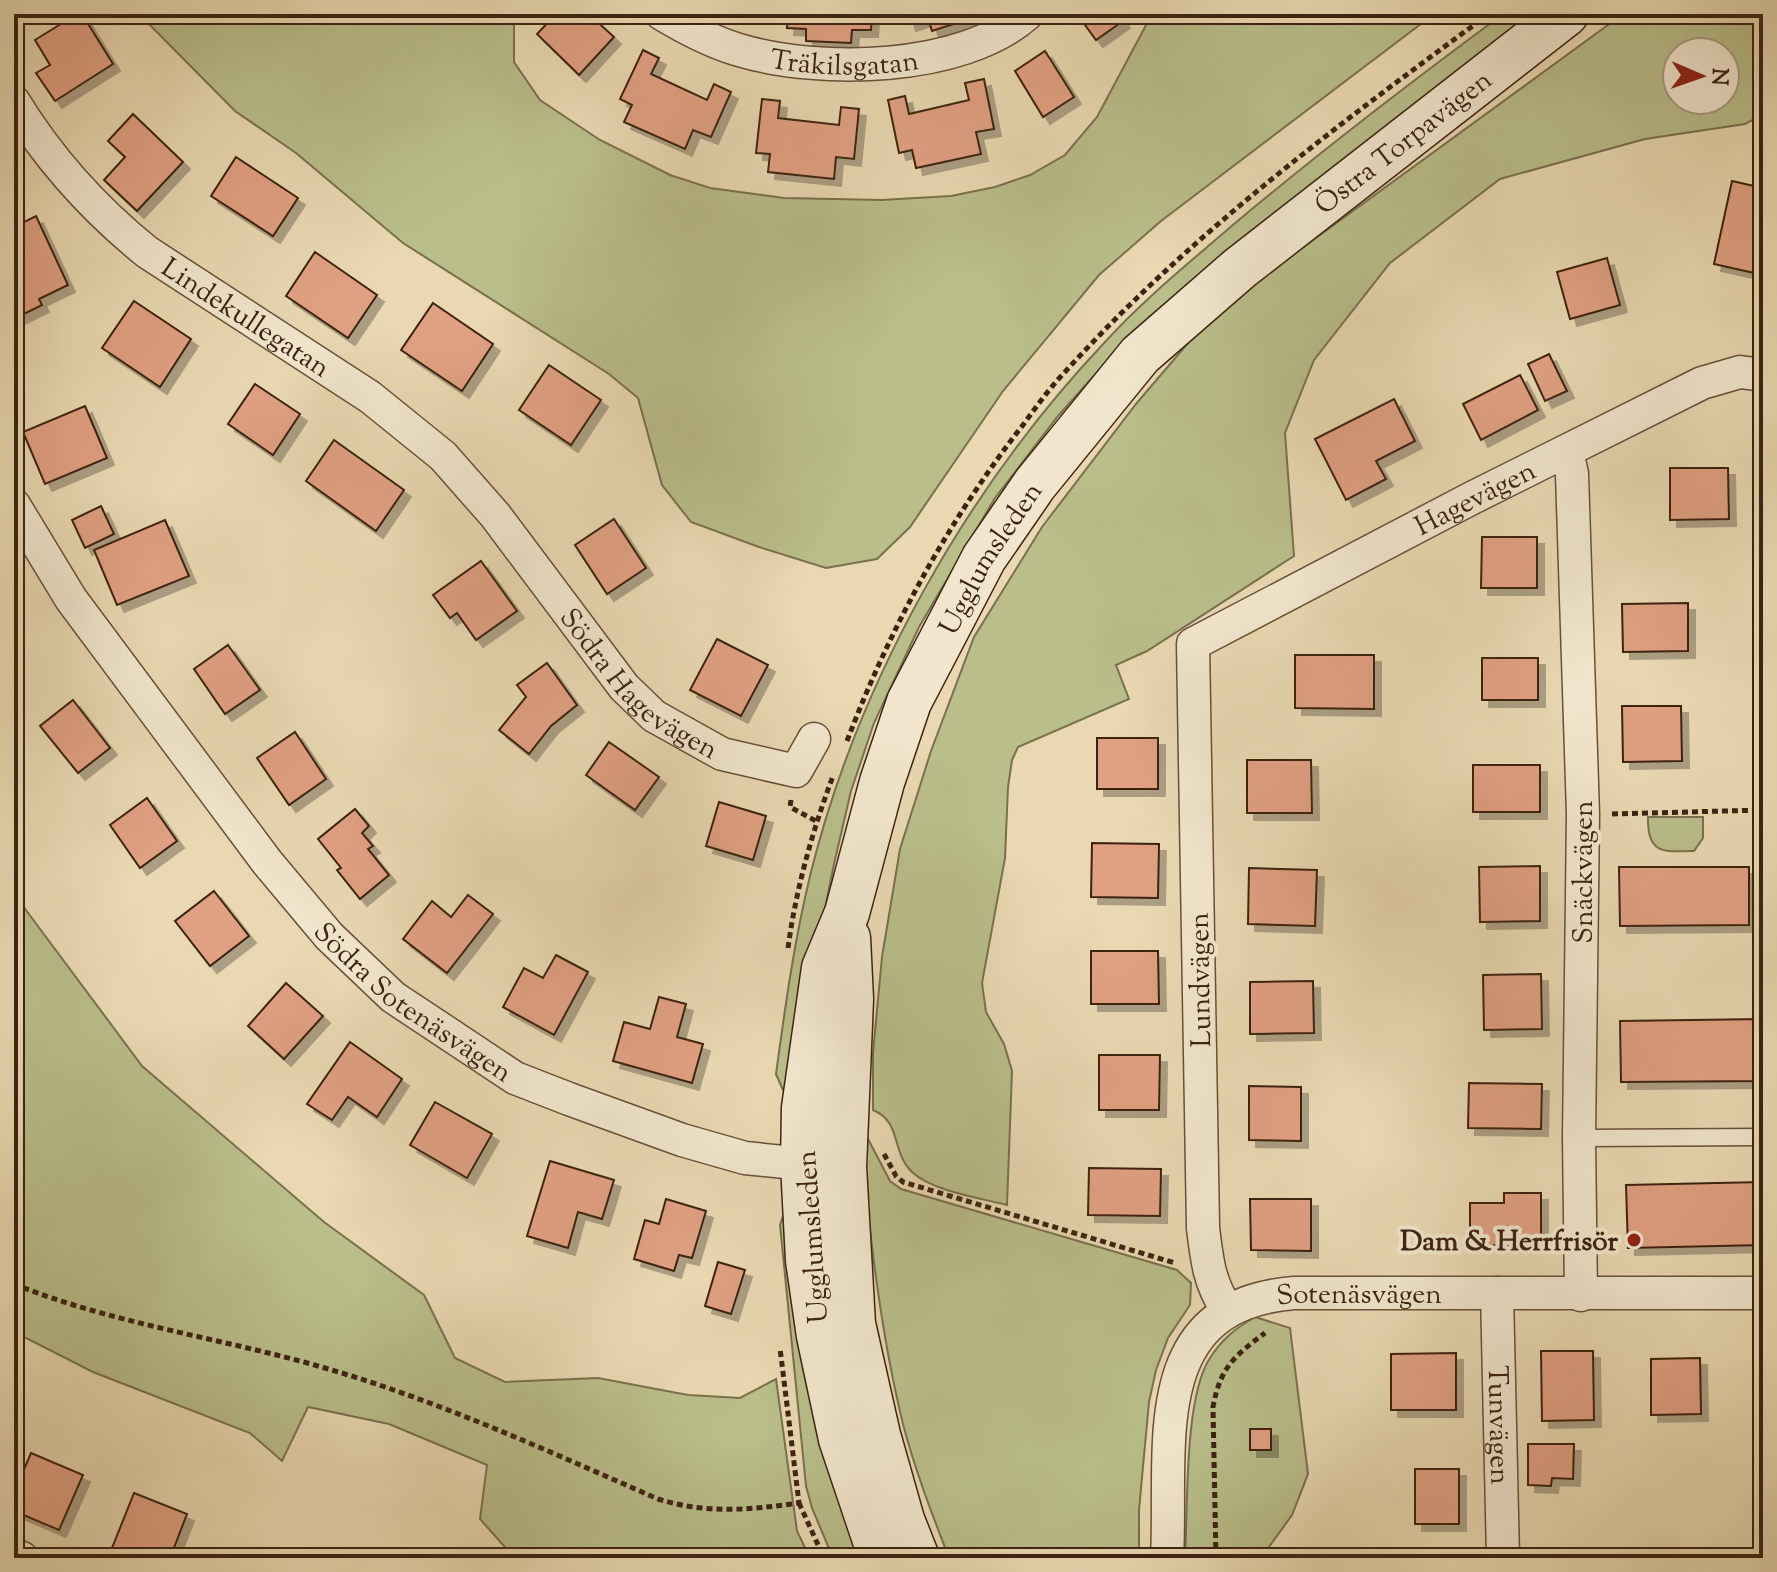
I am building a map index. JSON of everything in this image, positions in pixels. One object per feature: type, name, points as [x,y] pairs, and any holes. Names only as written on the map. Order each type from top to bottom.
[{"type":"street","name":"Träkilsgatan","points":[[662,14],[703,37],[745,52],[781,60],[857,65],[909,61],[958,49],[991,36],[1027,14]]},
{"type":"street","name":"Östra Torpavägen","points":[[1240,268],[1566,14]]},
{"type":"street","name":"Lindekullegatan","points":[[14,102],[51,158],[113,225],[147,252],[370,397],[443,456],[495,515]]},
{"type":"street","name":"Ugglumsleden","points":[[917,1558],[902,1520],[878,1435],[853,1324],[843,1160],[808,1068],[824,968],[847,913],[882,782],[909,702],[984,558],[1035,484],[1140,355],[1240,268]]},
{"type":"street","name":"Hagevägen","points":[[1193,644],[1702,383],[1740,372],[1763,375]]},
{"type":"street","name":"Snäckvägen","points":[[1567,451],[1572,474],[1583,814],[1579,1138],[1581,1295]]},
{"type":"street","name":"Södra Sotenäsvägen","points":[[15,510],[63,587],[107,649],[267,862],[329,936],[365,972],[419,1017],[515,1078],[710,1149],[745,1158],[843,1160]]},
{"type":"street","name":"Södra Hagevägen","points":[[495,515],[624,687],[654,716],[722,754],[796,771],[814,739]]},
{"type":"street","name":"Lundvägen","points":[[1193,644],[1203,1213],[1207,1266],[1214,1289],[1227,1310]]},
{"type":"street","name":"Ugglumsleden","points":[[843,1160],[808,1260],[819,1336],[841,1439],[881,1558]]},
{"type":"street","name":"Sotenäsvägen","points":[[1167,1558],[1171,1417],[1176,1379],[1201,1333],[1227,1310],[1271,1295],[1294,1293],[1763,1293]]},
{"type":"street","name":"Tunvägen","points":[[1497,1293],[1503,1558]]},
{"type":"street","points":[[14,1555],[22,1558]]},
{"type":"lane","points":[[1579,1138],[1763,1137]]},
{"type":"path","points":[[1583,814],[1763,810]]},
{"type":"path","points":[[843,1160],[896,1176],[903,1182],[1185,1266],[1207,1266]]},
{"type":"path","points":[[14,1284],[76,1305],[323,1367],[402,1392],[681,1506],[744,1511],[799,1503]]},
{"type":"path","points":[[1216,1558],[1213,1407],[1216,1388],[1236,1355],[1295,1314],[1294,1293]]},
{"type":"path","points":[[779,1348],[799,1503],[824,1558]]},
{"type":"green space","points":[[139,14],[514,14],[514,62],[540,100],[600,140],[670,175],[710,188],[784,198],[881,200],[951,196],[995,187],[1030,175],[1065,155],[1097,117],[1152,14],[1434,14],[1161,221],[1099,275],[1003,391],[910,527],[877,559],[826,568],[691,522],[662,485],[638,398],[609,374],[403,243],[296,153],[235,111]]},
{"type":"green space","points":[[1503,14],[1537,14],[1115,352],[1058,416],[995,498],[919,627],[874,723],[851,791],[788,1093],[783,1090],[776,1074],[790,975],[810,876],[831,803],[857,731],[888,660],[964,524],[1007,460],[1055,399],[1135,311],[1300,170]]},
{"type":"green space","points":[[1623,14],[1763,14],[1763,114],[1745,124],[1645,139],[1500,179],[1390,263],[1314,360],[1285,433],[1294,556],[1147,651],[1116,665],[1129,699],[1018,747],[1012,760],[1005,858],[982,983],[986,1012],[1004,1044],[1012,1071],[1007,1205],[944,1189],[921,1179],[905,1164],[888,1122],[873,1110],[873,1053],[882,957],[900,849],[931,751],[974,637],[1042,527],[1136,404],[1194,336],[1261,278]]},
{"type":"green space","points":[[1648,817],[1703,817],[1703,838],[1694,851],[1659,848],[1650,838]]},
{"type":"green space","points":[[14,894],[142,1066],[324,1222],[424,1295],[455,1358],[505,1382],[598,1378],[688,1395],[740,1398],[776,1379],[797,1531],[810,1558],[559,1558],[511,1554],[480,1519],[487,1465],[389,1424],[308,1407],[282,1461],[250,1433],[93,1372],[14,1332]]},
{"type":"green space","points":[[867,1137],[890,1181],[901,1189],[1177,1270],[1191,1283],[1190,1305],[1168,1338],[1149,1402],[1139,1510],[1139,1558],[949,1558],[908,1441],[888,1354],[860,1138]]},
{"type":"green space","points":[[783,1216],[793,1243],[865,1558],[833,1558],[806,1486],[780,1225]]},
{"type":"green space","points":[[1255,1317],[1290,1328],[1308,1474],[1292,1515],[1261,1558],[1185,1558],[1191,1425],[1202,1376],[1219,1345]]},
{"type":"building","points":[[77,14],[82,14],[113,64],[55,101],[36,73],[50,65],[35,40]]},
{"type":"building","points":[[556,14],[589,14],[614,37],[579,75],[537,34]]},
{"type":"building","points":[[788,14],[872,14],[871,30],[852,30],[851,43],[806,41],[806,29],[787,28]]},
{"type":"building","points":[[906,14],[974,14],[975,17],[932,31],[928,18],[909,24]]},
{"type":"building","points":[[1077,14],[1118,14],[1123,21],[1096,40]]},
{"type":"building","points":[[643,50],[659,58],[651,74],[707,100],[714,84],[731,92],[711,137],[693,130],[685,149],[624,122],[632,105],[620,99]]},
{"type":"building","points":[[1045,51],[1074,97],[1043,117],[1015,71]]},
{"type":"building","points":[[984,79],[994,129],[976,132],[981,154],[916,168],[912,150],[899,153],[888,100],[905,96],[909,114],[969,100],[965,83]]},
{"type":"building","points":[[762,99],[780,101],[778,118],[839,125],[841,107],[859,109],[854,159],[836,157],[834,179],[768,172],[770,154],[756,153]]},
{"type":"building","points":[[133,114],[183,162],[137,211],[104,180],[125,157],[108,141]]},
{"type":"building","points":[[236,157],[298,198],[273,236],[211,196]]},
{"type":"building","points":[[1732,181],[1763,188],[1763,275],[1714,264]]},
{"type":"building","points":[[36,216],[68,285],[39,299],[42,305],[14,319],[14,227]]},
{"type":"building","points":[[315,252],[377,295],[348,338],[286,296]]},
{"type":"building","points":[[1607,258],[1620,305],[1570,319],[1557,272]]},
{"type":"building","points":[[134,301],[191,339],[160,387],[102,348]]},
{"type":"building","points":[[433,303],[493,344],[462,391],[401,350]]},
{"type":"building","points":[[1549,354],[1567,391],[1545,401],[1528,364]]},
{"type":"building","points":[[549,365],[601,400],[571,445],[519,410]]},
{"type":"building","points":[[1520,375],[1538,410],[1481,440],[1463,404]]},
{"type":"building","points":[[255,384],[300,414],[273,455],[228,424]]},
{"type":"building","points":[[1394,399],[1415,441],[1376,461],[1386,479],[1346,500],[1315,439]]},
{"type":"building","points":[[85,406],[107,458],[45,484],[23,432]]},
{"type":"building","points":[[334,440],[404,490],[376,531],[306,481]]},
{"type":"building","points":[[1670,468],[1728,468],[1729,519],[1670,520]]},
{"type":"building","points":[[101,506],[114,534],[85,548],[72,520]]},
{"type":"building","points":[[614,519],[646,568],[607,594],[575,545]]},
{"type":"building","points":[[165,520],[189,576],[117,605],[94,550]]},
{"type":"building","points":[[1482,537],[1537,537],[1537,588],[1481,588]]},
{"type":"building","points":[[481,561],[517,611],[476,640],[457,613],[450,618],[433,595]]},
{"type":"building","points":[[1688,603],[1688,651],[1623,652],[1622,604]]},
{"type":"building","points":[[717,639],[768,665],[741,716],[690,690]]},
{"type":"building","points":[[228,645],[260,690],[225,714],[194,669]]},
{"type":"building","points":[[1295,655],[1374,655],[1374,709],[1295,708]]},
{"type":"building","points":[[1482,658],[1538,658],[1538,700],[1482,700]]},
{"type":"building","points":[[547,663],[577,705],[551,726],[529,754],[499,730],[526,697],[517,685]]},
{"type":"building","points":[[73,700],[110,748],[78,773],[40,726]]},
{"type":"building","points":[[1622,706],[1681,706],[1682,761],[1623,762]]},
{"type":"building","points":[[295,732],[326,779],[289,805],[257,758]]},
{"type":"building","points":[[1097,738],[1158,738],[1158,789],[1097,789]]},
{"type":"building","points":[[609,742],[659,777],[635,810],[586,775]]},
{"type":"building","points":[[1247,760],[1311,760],[1312,813],[1247,813]]},
{"type":"building","points":[[1473,765],[1540,765],[1540,812],[1473,812]]},
{"type":"building","points":[[147,798],[177,841],[140,868],[110,825]]},
{"type":"building","points":[[719,802],[766,816],[753,860],[706,846]]},
{"type":"building","points":[[355,809],[369,826],[362,833],[373,846],[368,849],[389,875],[360,899],[318,839]]},
{"type":"building","points":[[1092,843],[1159,844],[1158,898],[1091,897]]},
{"type":"building","points":[[1540,866],[1540,921],[1480,922],[1479,867]]},
{"type":"building","points":[[1619,867],[1749,867],[1749,925],[1620,926]]},
{"type":"building","points":[[1249,868],[1317,870],[1315,926],[1248,924]]},
{"type":"building","points":[[214,891],[249,936],[210,966],[175,921]]},
{"type":"building","points":[[468,895],[493,914],[447,973],[403,939],[432,901],[451,917]]},
{"type":"building","points":[[1091,951],[1158,951],[1159,1004],[1091,1004]]},
{"type":"building","points":[[556,955],[588,972],[554,1035],[503,1007],[524,968],[543,978]]},
{"type":"building","points":[[1541,974],[1542,1029],[1484,1030],[1483,975]]},
{"type":"building","points":[[1313,981],[1314,1033],[1250,1034],[1250,982]]},
{"type":"building","points":[[286,983],[323,1016],[284,1059],[248,1026]]},
{"type":"building","points":[[659,997],[686,1004],[677,1037],[703,1044],[692,1083],[613,1061],[624,1022],[650,1029]]},
{"type":"building","points":[[1763,1019],[1763,1081],[1621,1082],[1620,1021]]},
{"type":"building","points":[[350,1042],[402,1079],[377,1117],[348,1097],[332,1120],[307,1104]]},
{"type":"building","points":[[1099,1055],[1160,1055],[1159,1110],[1099,1110]]},
{"type":"building","points":[[1469,1083],[1542,1084],[1541,1129],[1468,1128]]},
{"type":"building","points":[[1249,1086],[1301,1087],[1301,1141],[1249,1140]]},
{"type":"building","points":[[435,1102],[492,1134],[467,1178],[410,1145]]},
{"type":"building","points":[[550,1161],[614,1180],[602,1219],[578,1212],[568,1248],[527,1236]]},
{"type":"building","points":[[1089,1168],[1161,1169],[1160,1216],[1088,1215]]},
{"type":"building","points":[[1763,1182],[1763,1245],[1628,1248],[1626,1185]]},
{"type":"building","points":[[1504,1193],[1541,1193],[1541,1246],[1470,1245],[1470,1203],[1504,1203]]},
{"type":"building","points":[[666,1199],[706,1211],[692,1258],[679,1255],[674,1271],[634,1259],[645,1220],[659,1224]]},
{"type":"building","points":[[1250,1199],[1311,1199],[1311,1251],[1251,1250]]},
{"type":"building","points":[[718,1262],[745,1270],[731,1314],[705,1306]]},
{"type":"building","points":[[1756,1349],[1763,1349],[1763,1415],[1756,1415]]},
{"type":"building","points":[[1541,1351],[1593,1351],[1594,1420],[1542,1421]]},
{"type":"building","points":[[1456,1353],[1456,1410],[1391,1410],[1391,1354]]},
{"type":"building","points":[[1700,1358],[1701,1414],[1651,1415],[1651,1359]]},
{"type":"building","points":[[1250,1429],[1271,1429],[1271,1450],[1250,1450]]},
{"type":"building","points":[[1528,1444],[1574,1444],[1573,1479],[1552,1478],[1551,1486],[1528,1485]]},
{"type":"building","points":[[31,1453],[83,1475],[59,1530],[14,1511],[14,1493]]},
{"type":"building","points":[[1415,1469],[1459,1469],[1459,1524],[1415,1524]]},
{"type":"building","points":[[134,1493],[187,1514],[170,1558],[122,1558],[110,1553]]},
{"type":"building","points":[[250,1548],[272,1558],[245,1558]]},
{"type":"place","name":"Dam & Herrfrisör","points":[[1634,1240]]}]
